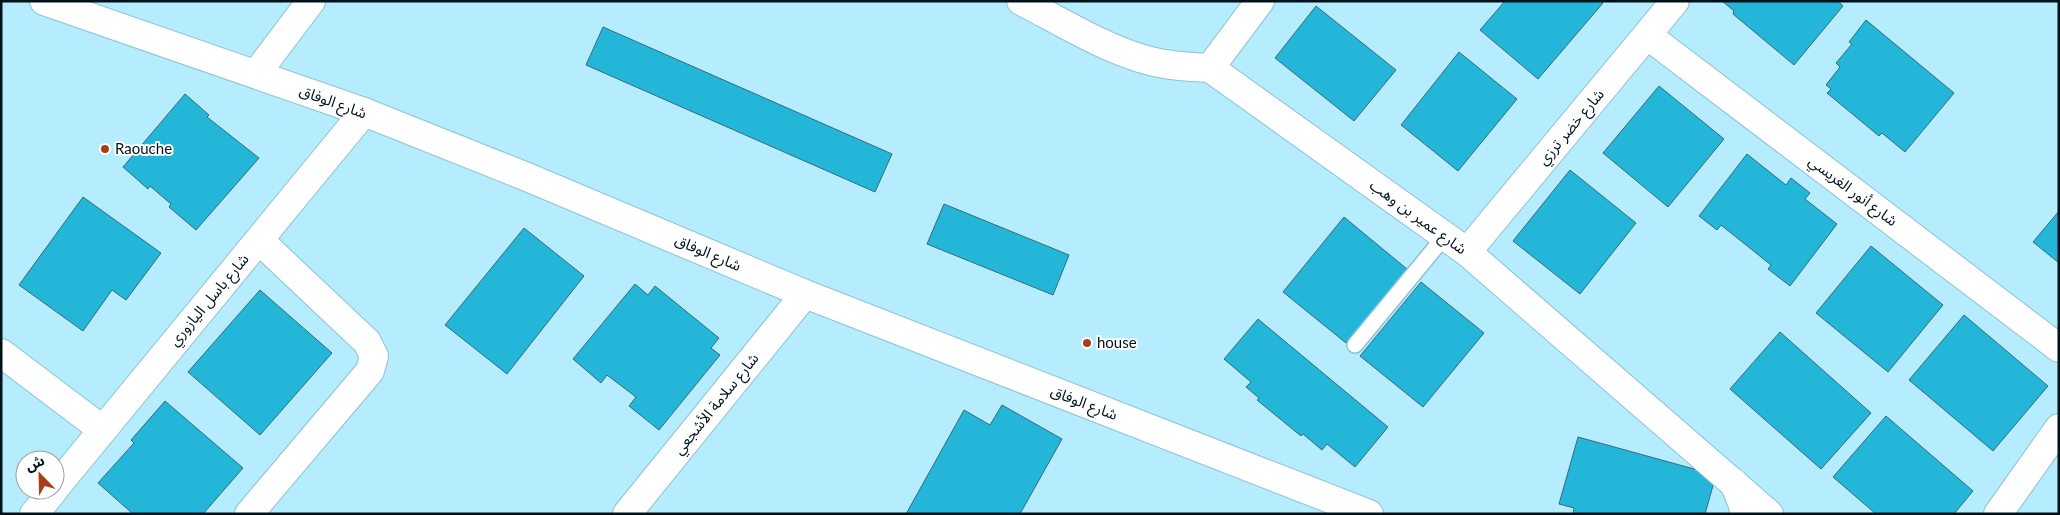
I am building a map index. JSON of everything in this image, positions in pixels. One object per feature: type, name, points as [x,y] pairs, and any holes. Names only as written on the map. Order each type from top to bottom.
[{"type":"street","name":"شارع الوفاق","points":[[44,1],[364,112],[527,176],[805,294],[1369,514]]},
{"type":"street","points":[[256,74],[310,1]]},
{"type":"street","points":[[1021,1],[1098,40],[1149,61],[1178,67],[1210,68],[1260,1]]},
{"type":"street","name":"شارع خضر ترزي","points":[[1467,252],[1675,1]]},
{"type":"street","name":"شارع أنور الغريسي","points":[[1647,35],[2059,348]]},
{"type":"street","name":"شارع عمير بن وهب","points":[[1210,68],[1467,252],[1769,514]]},
{"type":"street","name":"شارع باسل اليازوري","points":[[65,475],[364,112]]},
{"type":"street","points":[[249,514],[370,371],[374,356],[367,342],[259,240]]},
{"type":"street","name":"شارع سلامة الأشجعي","points":[[628,514],[805,294]]},
{"type":"street","points":[[1,353],[102,430]]},
{"type":"street","points":[[1998,514],[2059,428]]},
{"type":"street","points":[[1734,483],[1743,505],[1744,514]]},
{"type":"street","name":"شارع باسل اليازوري","points":[[34,514],[45,500]]},
{"type":"lane","points":[[1355,345],[1445,236]]},
{"type":"building","points":[[1505,1],[1601,1],[1603,3],[1538,79],[1480,30]]},
{"type":"building","points":[[1722,1],[1838,1],[1843,6],[1794,65],[1733,14],[1734,11]]},
{"type":"building","points":[[1316,6],[1396,70],[1354,121],[1275,58]]},
{"type":"building","points":[[1866,20],[1954,93],[1905,152],[1882,133],[1879,136],[1827,93],[1831,89],[1826,85],[1840,67],[1836,63],[1852,44],[1849,42]]},
{"type":"building","points":[[603,27],[892,154],[875,192],[586,65]]},
{"type":"building","points":[[1459,52],[1517,99],[1458,171],[1401,125]]},
{"type":"building","points":[[1659,86],[1724,139],[1668,207],[1603,153]]},
{"type":"building","points":[[185,94],[209,115],[207,117],[259,158],[196,230],[169,207],[171,204],[150,186],[148,189],[123,167]]},
{"type":"building","points":[[1747,154],[1786,185],[1791,178],[1810,193],[1805,199],[1837,224],[1790,286],[1768,269],[1771,265],[1721,225],[1717,230],[1699,216]]},
{"type":"building","points":[[1570,170],[1636,223],[1580,294],[1513,241]]},
{"type":"building","points":[[83,197],[161,253],[126,300],[112,290],[83,331],[19,285]]},
{"type":"building","points":[[944,204],[1069,255],[1053,295],[927,244]]},
{"type":"building","points":[[2059,211],[2059,263],[2033,242]]},
{"type":"building","points":[[1344,217],[1407,269],[1346,343],[1283,292]]},
{"type":"building","points":[[524,228],[584,276],[507,374],[445,325]]},
{"type":"building","points":[[1871,246],[1943,305],[1888,372],[1816,313]]},
{"type":"building","points":[[1421,282],[1484,333],[1423,407],[1360,356]]},
{"type":"building","points":[[635,284],[648,295],[655,286],[719,338],[711,348],[720,355],[659,430],[629,406],[636,397],[607,375],[601,383],[573,359]]},
{"type":"building","points":[[260,290],[332,353],[260,435],[188,372]]},
{"type":"building","points":[[1964,315],[2048,386],[1993,451],[1909,380]]},
{"type":"building","points":[[1258,319],[1388,427],[1355,467],[1327,444],[1322,450],[1303,434],[1301,436],[1257,400],[1259,398],[1246,387],[1251,382],[1224,359]]},
{"type":"building","points":[[1780,332],[1871,413],[1821,469],[1730,389]]},
{"type":"building","points":[[165,401],[243,468],[203,514],[133,514],[98,483],[134,443],[131,440]]},
{"type":"building","points":[[1002,405],[1062,439],[1020,514],[906,514],[964,410],[990,425]]},
{"type":"building","points":[[1886,416],[1973,491],[1954,514],[1876,514],[1833,477]]},
{"type":"building","points":[[1578,437],[1716,475],[1705,514],[1573,514],[1574,508],[1559,504]]},
{"type":"place","name":"Raouche","points":[[105,149]]},
{"type":"place","name":"house","points":[[1087,343]]}]
